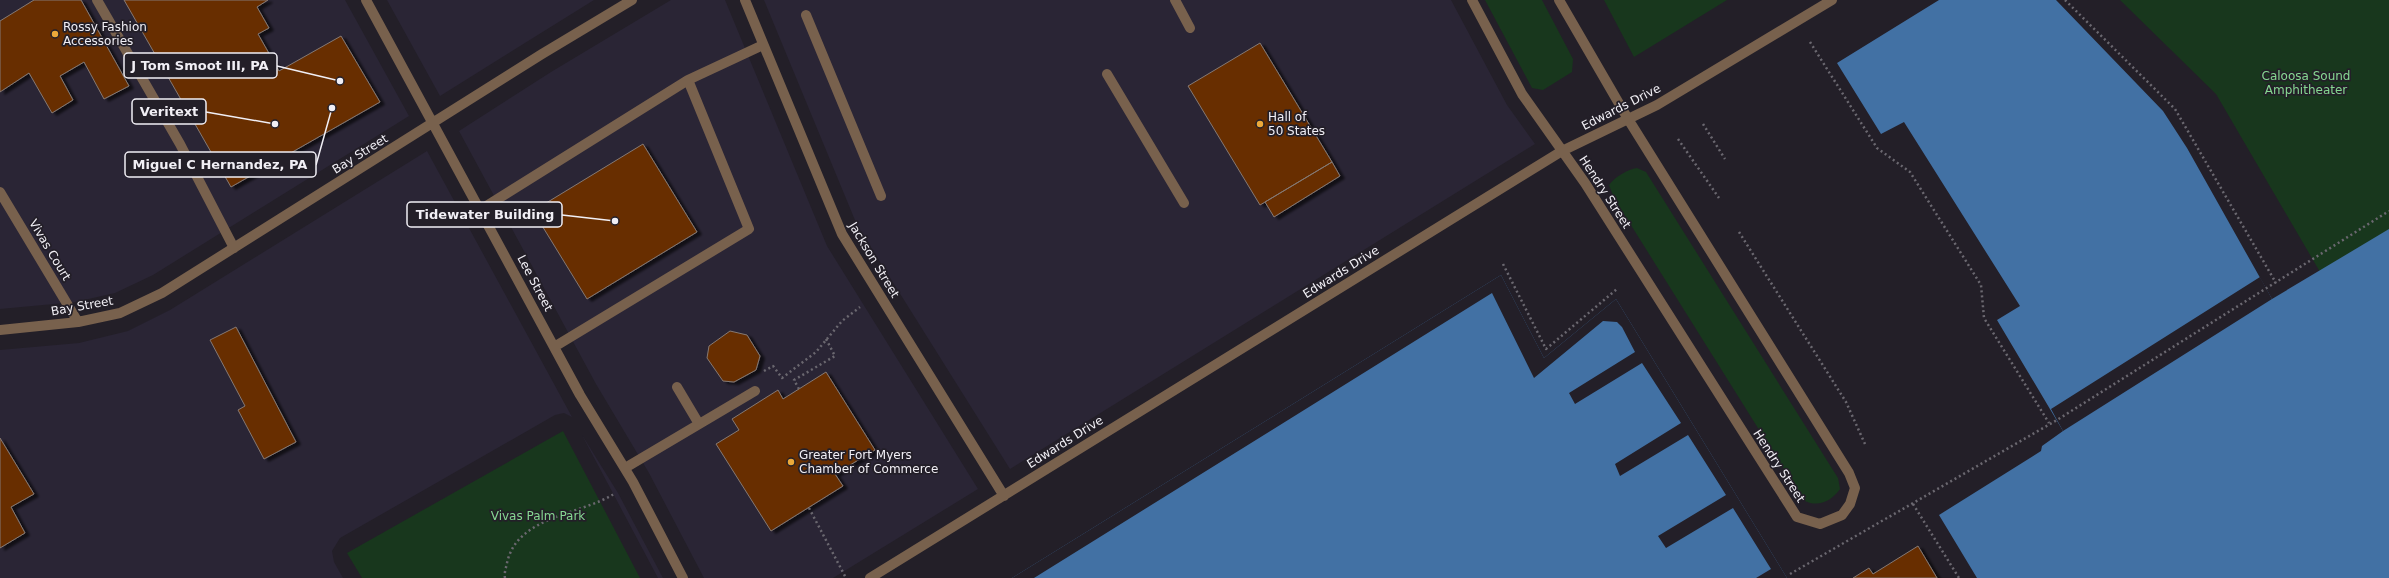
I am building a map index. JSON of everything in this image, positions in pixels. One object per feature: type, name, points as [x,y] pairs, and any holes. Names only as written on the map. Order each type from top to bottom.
[{"type":"street","points":[[97,0],[158,105],[234,248]]},
{"type":"street","name":"Lee Street","points":[[366,0],[580,395],[633,482],[683,578]]},
{"type":"street","name":"Bay Street","points":[[0,330],[78,322],[120,313],[162,293],[434,124],[542,54],[632,0]]},
{"type":"street","name":"Jackson Street","points":[[744,0],[842,234],[1004,496]]},
{"type":"street","points":[[1175,0],[1190,28]]},
{"type":"street","name":"Hendry Street","points":[[1472,0],[1522,94],[1562,150],[1797,517],[1820,524],[1842,514],[1850,504],[1856,488],[1849,473],[1628,119],[1559,0]]},
{"type":"street","name":"Edwards Drive","points":[[870,578],[1562,150],[1657,104],[1832,0]]},
{"type":"street","points":[[806,15],[881,196]]},
{"type":"street","points":[[480,210],[688,80],[763,45]]},
{"type":"street","points":[[1107,74],[1184,203]]},
{"type":"street","points":[[554,347],[749,229],[688,80]]},
{"type":"street","name":"Vivas Court","points":[[0,192],[78,322]]},
{"type":"street","points":[[677,387],[698,424]]},
{"type":"street","points":[[625,468],[755,391]]},
{"type":"path","points":[[2065,0],[2175,109],[2276,283]]},
{"type":"path","points":[[1810,42],[1877,148],[1910,172],[1980,285],[1984,318],[2049,422]]},
{"type":"path","points":[[1703,124],[1725,159]]},
{"type":"path","points":[[1678,139],[1718,198]]},
{"type":"path","points":[[1790,574],[1913,504],[2049,422],[2057,420],[2267,289],[2389,210]]},
{"type":"path","points":[[1739,232],[1846,402],[1865,444]]},
{"type":"path","points":[[1502,264],[1546,349],[1617,289]]},
{"type":"path","points":[[755,391],[749,379],[773,366],[782,378],[816,352],[842,321],[878,293]]},
{"type":"path","points":[[799,389],[794,380],[835,356],[826,339]]},
{"type":"path","points":[[505,578],[510,550],[524,532],[577,509],[600,502],[633,482]]},
{"type":"path","points":[[1913,504],[1959,578]]},
{"type":"path","points":[[809,508],[847,578]]},
{"type":"shaded area","points":[[0,0],[345,0],[409,116],[153,275],[115,293],[75,302],[0,309]]},
{"type":"shaded area","points":[[387,0],[594,0],[440,96]]},
{"type":"shaded area","points":[[671,0],[725,0],[827,246],[978,489],[833,578],[704,578],[649,473],[596,384],[459,131],[551,72]]},
{"type":"shaded area","points":[[764,0],[1451,0],[1507,105],[1535,144],[1010,469],[857,225]]},
{"type":"shaded area","points":[[427,151],[572,417],[564,413],[555,415],[340,538],[332,551],[334,562],[343,578],[0,578],[0,350],[79,343],[128,331],[170,310]]},
{"type":"shaded area","points":[[582,435],[618,493],[663,578],[658,578]]},
{"type":"green space","points":[[1485,0],[1542,0],[1573,59],[1572,72],[1543,90],[1532,88]]},
{"type":"green space","points":[[1604,0],[1727,0],[1634,57]]},
{"type":"green space","name":"Caloosa Sound Amphitheater","points":[[2120,0],[2389,0],[2389,233],[2323,277],[2216,94]]},
{"type":"green space","points":[[1637,168],[1646,172],[1838,478],[1840,489],[1828,500],[1813,503],[1803,500],[1614,198],[1609,185],[1622,174]]},
{"type":"green space","name":"Vivas Palm Park","points":[[563,431],[640,578],[362,578],[347,553]]},
{"type":"water","points":[[1939,0],[2056,0],[2163,111],[2187,148],[2272,299],[2389,229],[2389,578],[1977,578],[1939,515],[2041,451],[2042,446],[2063,431],[1997,320],[2020,306],[1904,122],[1881,134],[1837,63]]},
{"type":"water","points":[[1501,275],[1544,358],[1616,299],[1787,578],[1012,578]]},
{"type":"pier","points":[[1501,275],[1544,358],[1616,299],[1787,578],[1756,578],[1771,569],[1733,508],[1666,548],[1658,536],[1726,495],[1688,435],[1620,476],[1615,464],[1681,423],[1642,363],[1575,404],[1569,393],[1635,352],[1622,327],[1617,322],[1603,321],[1534,378],[1492,293],[1034,578],[1012,578]]},
{"type":"pier","points":[[2260,277],[2272,299],[2063,431],[2051,409]]},
{"type":"building","points":[[34,0],[81,0],[129,86],[104,99],[84,62],[60,76],[73,100],[52,113],[29,73],[0,92],[0,21]]},
{"type":"building","points":[[124,0],[268,0],[257,7],[269,28],[258,34],[279,71],[341,36],[380,102],[231,187]]},
{"type":"building","name":"Hall of 50 States","points":[[1260,43],[1332,162],[1260,205],[1188,86]]},
{"type":"building","points":[[643,144],[697,232],[587,299],[533,211]]},
{"type":"building","points":[[1332,162],[1340,176],[1274,217],[1265,202]]},
{"type":"building","points":[[236,327],[296,442],[264,459],[238,410],[245,406],[210,340]]},
{"type":"building","points":[[730,331],[747,335],[760,356],[756,370],[734,382],[723,381],[707,358],[709,346]]},
{"type":"building","name":"Greater Fort Myers Chamber of Commerce","points":[[826,372],[875,450],[835,474],[843,486],[771,531],[716,444],[739,430],[732,419],[778,390],[783,399]]},
{"type":"building","points":[[0,438],[34,494],[11,507],[25,533],[0,548]]},
{"type":"building","points":[[1918,546],[1937,578],[1853,578],[1869,568],[1873,574]]},
{"type":"place","name":"Rossy Fashion Accessories","points":[[55,34]]},
{"type":"place","name":"J Tom Smoot III, PA","points":[[340,81]]},
{"type":"place","name":"Miguel C Hernandez, PA","points":[[332,108]]},
{"type":"place","name":"Veritext","points":[[275,124]]},
{"type":"place","name":"Hall of 50 States","points":[[1260,124]]},
{"type":"place","name":"Tidewater Building","points":[[615,221]]},
{"type":"place","name":"Greater Fort Myers Chamber of Commerce","points":[[791,462]]}]
